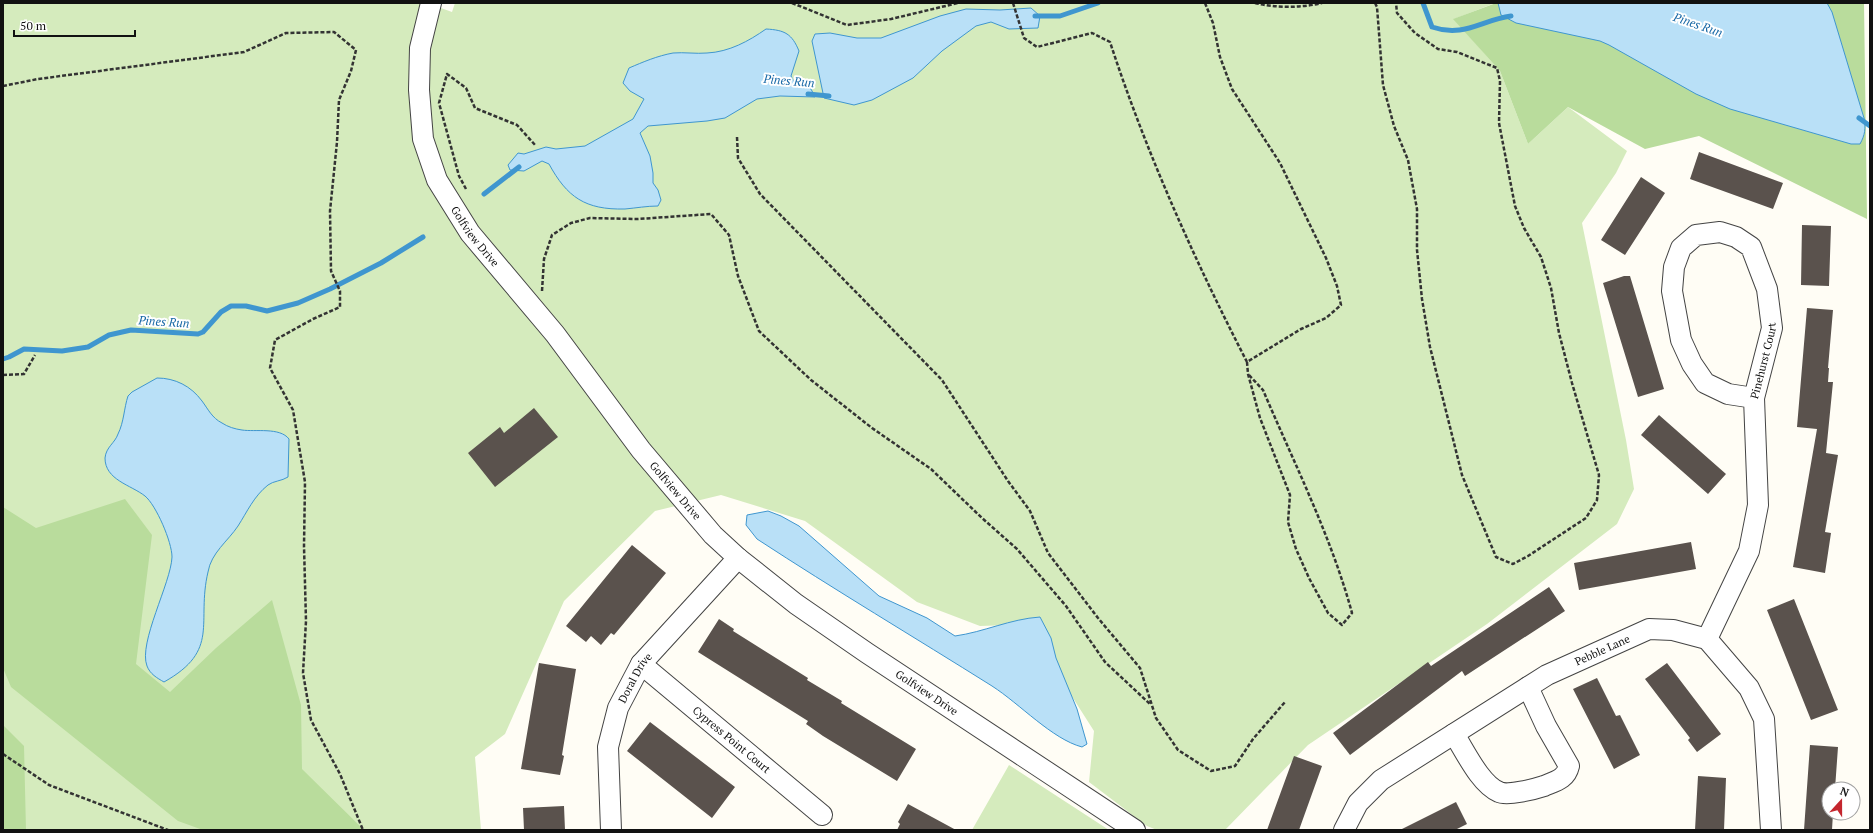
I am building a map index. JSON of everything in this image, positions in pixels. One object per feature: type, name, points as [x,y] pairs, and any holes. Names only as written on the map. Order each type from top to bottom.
[{"type":"street","name":"Golfview Drive","points":[[431,3],[420,48],[419,90],[423,139],[437,180],[470,233],[555,334],[641,450],[713,535],[738,558],[796,604],[867,653],[1135,830]]},
{"type":"street","name":"Pinehurst Court","points":[[1706,639],[1749,551],[1758,504],[1754,398],[1772,328],[1767,289],[1751,247],[1736,237],[1720,232],[1696,235],[1681,248],[1674,267],[1672,291],[1682,340],[1692,364],[1705,383],[1728,394],[1754,398]]},
{"type":"street","name":"Doral Drive","points":[[611,830],[608,747],[618,708],[641,664],[738,558]]},
{"type":"street","name":"Pebble Lane","points":[[1344,830],[1358,803],[1381,780],[1547,675],[1650,629],[1673,630],[1706,639]]},
{"type":"street","points":[[1706,639],[1749,688],[1764,719],[1771,830]]},
{"type":"street","name":"Cypress Point Court","points":[[641,664],[822,815]]},
{"type":"street","points":[[1454,734],[1480,776],[1489,786],[1499,793],[1537,789],[1561,779],[1567,772],[1569,766],[1546,726],[1528,687]]},
{"type":"path","points":[[792,3],[847,24],[891,18],[958,3]]},
{"type":"path","points":[[1013,3],[1024,38],[1036,48],[1092,33],[1110,42],[1143,134],[1183,229],[1246,362],[1248,374],[1260,418],[1290,495],[1288,522],[1296,548],[1309,578],[1328,613],[1342,626],[1352,613],[1345,588],[1318,518],[1263,390],[1248,374]]},
{"type":"path","points":[[1205,3],[1213,23],[1220,57],[1232,89],[1280,163],[1326,258],[1337,286],[1341,305],[1326,318],[1301,329],[1246,362]]},
{"type":"path","points":[[1255,3],[1267,6],[1312,5],[1322,3]]},
{"type":"path","points":[[1375,3],[1377,7],[1383,85],[1394,126],[1408,160],[1417,209],[1417,250],[1422,299],[1439,388],[1462,475],[1496,557],[1513,564],[1528,556],[1586,518],[1597,500],[1599,475],[1559,333],[1551,288],[1543,263],[1524,228],[1515,206],[1499,123],[1500,81],[1497,68],[1457,52],[1438,49],[1415,33],[1397,13],[1396,3]]},
{"type":"path","points":[[3,86],[38,79],[244,52],[286,33],[334,32],[356,50],[351,71],[339,100],[337,142],[330,211],[331,271],[340,291],[340,307],[313,319],[275,340],[270,368],[293,410],[305,482],[304,546],[306,621],[303,673],[311,720],[340,774],[363,830]]},
{"type":"path","points":[[466,189],[459,176],[439,103],[447,74],[466,88],[475,108],[517,125],[536,146]]},
{"type":"path","points":[[737,137],[738,158],[760,194],[942,380],[1008,481],[1030,511],[1048,553],[1098,618],[1140,668],[1156,718],[1178,750],[1211,771],[1235,766],[1253,739],[1285,702]]},
{"type":"path","points":[[542,294],[544,259],[552,235],[570,223],[590,218],[638,219],[711,214],[729,235],[738,276],[759,331],[817,385],[872,428],[931,469],[1017,549],[1066,606],[1105,662],[1152,706]]},
{"type":"path","points":[[3,375],[24,374],[35,355]]},
{"type":"path","points":[[3,754],[49,785],[168,830]]},
{"type":"green space","points":[[3,3],[427,3],[452,12],[455,3],[1495,3],[1454,19],[1500,71],[1528,144],[1568,107],[1627,151],[1616,173],[1582,223],[1626,440],[1634,489],[1617,524],[1487,624],[1308,745],[1225,830],[1157,830],[1147,826],[1089,782],[1094,731],[1057,673],[1038,624],[980,626],[917,602],[805,521],[721,495],[655,511],[564,601],[505,734],[475,757],[481,830],[3,830]]},
{"type":"green space","points":[[1496,3],[1864,3],[1867,219],[1699,136],[1645,149],[1568,107],[1528,144],[1500,71],[1453,19]]},
{"type":"green space","points":[[125,499],[152,535],[136,664],[170,692],[216,648],[272,600],[301,705],[302,769],[364,830],[203,830],[178,821],[11,687],[3,668],[3,507],[36,528]]},
{"type":"green space","points":[[3,725],[24,746],[26,830],[3,830]]},
{"type":"green space","points":[[1009,765],[1109,830],[972,830]]},
{"type":"water","points":[[1498,3],[1827,3],[1832,12],[1864,118],[1865,131],[1863,138],[1860,144],[1851,144],[1730,109],[1696,94],[1600,41],[1516,23],[1501,15]]},
{"type":"water","points":[[1031,8],[1040,16],[1038,28],[1009,29],[991,22],[976,26],[942,51],[913,78],[872,100],[854,105],[824,98],[812,41],[815,34],[830,33],[857,38],[881,38],[940,16],[966,9],[1000,10]]},
{"type":"water","points":[[766,29],[783,32],[794,41],[799,51],[791,76],[794,82],[811,89],[815,97],[780,96],[757,99],[725,118],[648,126],[640,133],[650,156],[653,183],[658,190],[661,200],[658,206],[611,209],[588,204],[570,193],[549,164],[542,161],[524,171],[510,170],[508,165],[518,153],[524,154],[546,147],[556,149],[585,146],[633,119],[644,99],[630,91],[623,83],[629,68],[656,57],[673,53],[723,51],[746,42]]},
{"type":"water","points":[[157,378],[170,379],[188,387],[198,396],[216,419],[227,426],[242,430],[274,431],[285,435],[289,439],[288,477],[270,484],[263,489],[251,504],[234,532],[216,553],[208,572],[205,590],[203,634],[200,647],[193,658],[182,670],[164,682],[152,674],[147,666],[145,656],[151,628],[170,568],[172,557],[169,542],[154,507],[145,496],[114,477],[109,472],[105,458],[107,451],[117,437],[120,429],[128,396],[132,392]]},
{"type":"water","points":[[768,511],[799,526],[879,596],[927,618],[955,636],[976,632],[1018,620],[1040,617],[1051,638],[1056,658],[1077,709],[1087,744],[1082,747],[1059,737],[1003,693],[757,539],[746,525],[747,515]]},
{"type":"building","points":[[1699,152],[1783,183],[1773,209],[1690,179]]},
{"type":"building","points":[[1641,177],[1665,193],[1625,255],[1601,240]]},
{"type":"building","points":[[1802,225],[1831,226],[1829,286],[1801,285]]},
{"type":"building","points":[[1624,276],[1630,276],[1664,389],[1638,397],[1603,283]]},
{"type":"building","points":[[1807,308],[1833,310],[1828,382],[1833,382],[1826,453],[1838,455],[1825,532],[1831,533],[1825,573],[1793,567],[1817,429],[1797,427]]},
{"type":"building","points":[[534,408],[558,437],[495,487],[468,453],[500,427],[504,433]]},
{"type":"building","points":[[1659,415],[1726,474],[1708,494],[1641,435]]},
{"type":"building","points":[[1691,542],[1696,569],[1579,590],[1574,563]]},
{"type":"building","points":[[632,545],[666,573],[614,635],[611,633],[601,645],[591,636],[586,642],[566,626]]},
{"type":"building","points":[[1549,587],[1565,611],[1465,676],[1462,671],[1350,755],[1333,733],[1428,662],[1431,666]]},
{"type":"building","points":[[1794,599],[1838,710],[1811,720],[1767,610]]},
{"type":"building","points":[[719,619],[734,629],[733,631],[808,678],[807,680],[842,701],[841,703],[916,749],[897,781],[823,736],[806,724],[808,721],[698,652]]},
{"type":"building","points":[[539,663],[576,669],[560,775],[521,769]]},
{"type":"building","points":[[1667,663],[1721,734],[1697,752],[1688,740],[1690,738],[1645,679]]},
{"type":"building","points":[[1597,678],[1616,716],[1620,715],[1640,755],[1614,769],[1573,689]]},
{"type":"building","points":[[650,722],[735,787],[712,818],[627,751]]},
{"type":"building","points":[[1810,745],[1838,747],[1836,781],[1821,781],[1821,821],[1833,821],[1832,830],[1804,830]]},
{"type":"building","points":[[1294,756],[1322,766],[1299,830],[1267,830]]},
{"type":"building","points":[[1698,776],[1726,778],[1724,830],[1695,830]]},
{"type":"building","points":[[1456,802],[1467,824],[1455,830],[1400,830]]},
{"type":"building","points":[[908,804],[956,830],[897,830],[900,824],[898,822]]},
{"type":"building","points":[[564,806],[565,830],[524,830],[523,808]]},
{"type":"waterway","name":"Pines Run","points":[[1035,16],[1060,16],[1098,3]]},
{"type":"waterway","name":"Pines Run","points":[[1423,3],[1432,27],[1443,30],[1463,29],[1511,16]]},
{"type":"waterway","name":"Pines Run","points":[[808,94],[829,96]]},
{"type":"waterway","name":"Pines Run","points":[[1859,118],[1870,126]]},
{"type":"waterway","name":"Pines Run","points":[[484,194],[519,167]]},
{"type":"waterway","name":"Pines Run","points":[[3,359],[24,349],[62,351],[88,347],[109,335],[131,330],[198,334],[203,332],[221,312],[231,306],[246,306],[267,311],[298,303],[330,289],[381,263],[423,237]]}]
